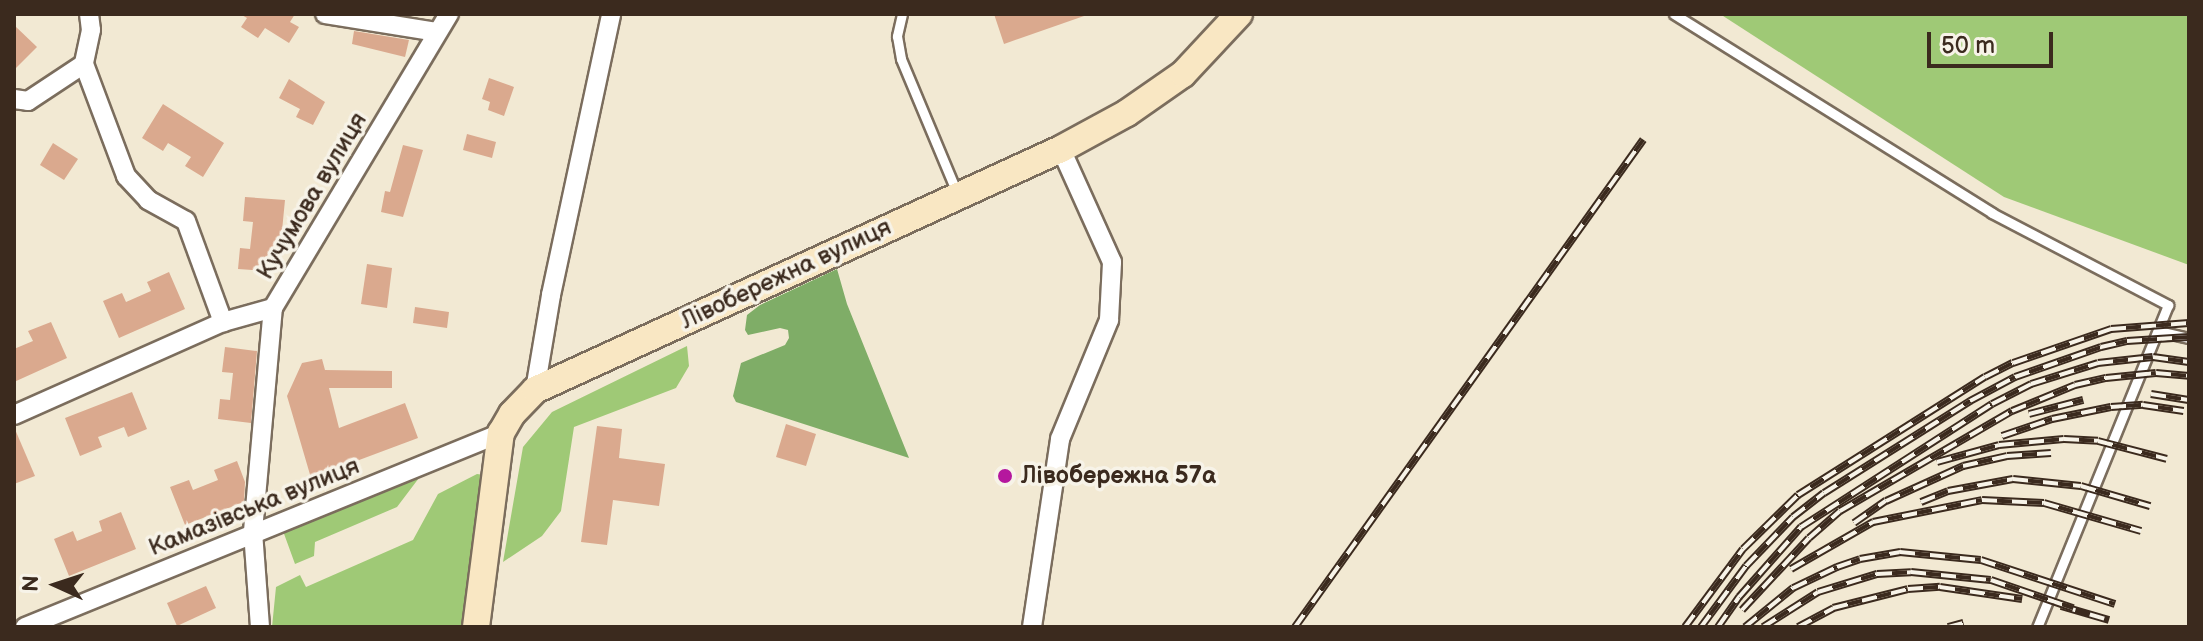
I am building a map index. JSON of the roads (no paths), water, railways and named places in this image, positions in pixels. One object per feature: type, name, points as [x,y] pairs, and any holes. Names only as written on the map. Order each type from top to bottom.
[{"type":"main road","name":"Лівобережна вулиця","points":[[476,627],[501,433],[512,414],[535,390],[1061,149],[1127,113],[1183,74],[1239,14]]},
{"type":"street","points":[[325,14],[437,32]]},
{"type":"street","name":"Кучумова вулиця","points":[[14,415],[223,322],[273,308],[449,14]]},
{"type":"street","points":[[535,390],[551,295],[611,14]]},
{"type":"street","points":[[93,19],[84,64],[126,176],[148,200],[186,221],[223,322]]},
{"type":"street","points":[[14,99],[28,101],[84,64]]},
{"type":"street","points":[[1032,627],[1060,439],[1109,320],[1112,262],[1061,149]]},
{"type":"street","points":[[260,627],[253,531],[273,308]]},
{"type":"street","name":"Камазівська вулиця","points":[[25,627],[253,531],[501,433]]},
{"type":"lane","points":[[902,14],[897,36],[901,59],[958,195]]},
{"type":"lane","points":[[1674,14],[1992,213],[2168,305],[2037,627]]},
{"type":"lane","points":[[2158,331],[2189,338]]},
{"type":"railway","points":[[1295,627],[1643,140]]},
{"type":"railway","points":[[1685,627],[1743,549],[1798,495],[1985,377],[2013,363],[2111,329],[2189,323]]},
{"type":"railway","points":[[1701,627],[1746,566],[1793,517],[1824,493],[1970,401],[2015,377],[2101,347],[2127,341],[2189,337]]},
{"type":"railway","points":[[1718,627],[1739,597],[1801,527],[1992,404],[2031,384],[2098,363],[2153,357],[2189,362]]},
{"type":"railway","points":[[1742,610],[1809,538],[1840,511],[2012,411],[2075,385],[2106,378],[2156,373],[2189,376]]},
{"type":"railway","points":[[2151,394],[2189,400]]},
{"type":"railway","points":[[2029,414],[2083,400]]},
{"type":"railway","points":[[2002,436],[2052,419],[2111,407],[2143,405],[2184,411]]},
{"type":"railway","points":[[1937,462],[1999,445],[2064,439],[2098,441],[2167,459]]},
{"type":"railway","points":[[1854,523],[1886,501],[1963,466],[2007,456],[2051,453]]},
{"type":"railway","points":[[1921,502],[1948,491],[2013,479],[2081,486],[2150,506]]},
{"type":"railway","points":[[1791,569],[1873,522],[1982,500],[2044,503],[2141,531]]},
{"type":"railway","points":[[1745,627],[1793,588],[1860,559],[1900,552],[1981,560],[2115,604]]},
{"type":"railway","points":[[1763,627],[1818,592],[1877,574],[1911,572],[1991,580],[2073,608]]},
{"type":"railway","points":[[1798,627],[1833,608],[1908,589],[1940,587],[2022,599]]},
{"type":"railway","points":[[2061,606],[2109,620]]},
{"type":"railway","points":[[1948,627],[1963,623]]},
{"type":"place","name":"Лівобережна 57а","points":[[1005,476]]}]
